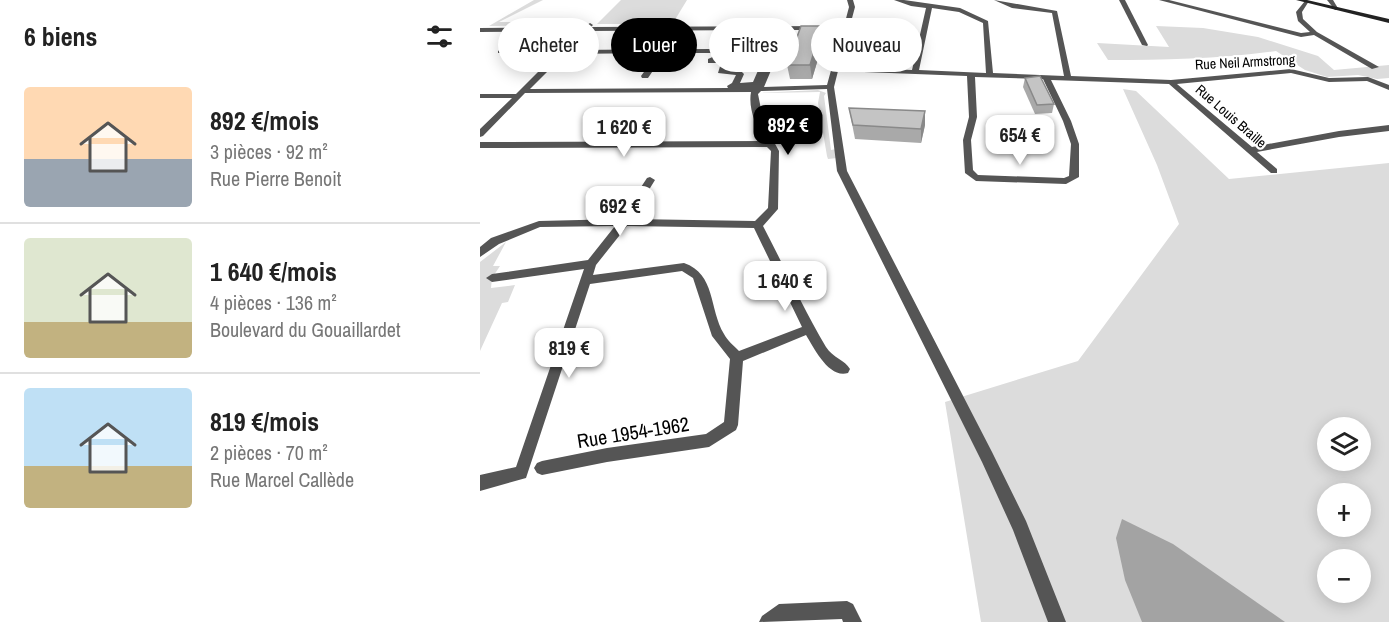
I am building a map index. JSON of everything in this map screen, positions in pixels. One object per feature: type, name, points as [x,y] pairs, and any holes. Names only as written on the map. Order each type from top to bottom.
[{"type":"main road","points":[[1303,1],[1389,21]]},
{"type":"street","points":[[897,0],[929,7],[960,10],[986,22],[990,76]]},
{"type":"street","points":[[997,0],[1012,6],[1055,12],[1068,79]]},
{"type":"street","points":[[1122,0],[1145,45]]},
{"type":"street","points":[[1162,0],[1297,34],[1315,33]]},
{"type":"street","points":[[1330,0],[1337,9]]},
{"type":"street","points":[[1303,1],[1299,12],[1300,20],[1315,33],[1375,67]]},
{"type":"street","points":[[847,18],[851,3]]},
{"type":"street","points":[[922,40],[929,7]]},
{"type":"street","points":[[599,27],[709,28]]},
{"type":"street","points":[[480,30],[498,30]]},
{"type":"street","points":[[718,57],[733,63],[764,65],[756,84],[731,86],[735,84],[740,74],[736,71],[720,71],[726,61],[711,62],[712,59],[718,57]]},
{"type":"street","name":"Rue Neil Armstrong","points":[[915,72],[1171,82],[1291,71],[1329,80],[1368,79],[1389,88]]},
{"type":"street","points":[[480,134],[543,72]]},
{"type":"street","points":[[645,76],[647,72]]},
{"type":"street","points":[[480,253],[495,241],[539,224],[758,225],[773,209],[775,151],[769,144],[754,102],[754,93],[759,89],[767,72]]},
{"type":"street","points":[[833,72],[830,87],[842,171],[987,457],[1020,527],[1057,622]]},
{"type":"street","points":[[971,75],[973,117],[967,140],[968,171],[976,178],[1066,181],[1074,177],[1075,144],[1067,121],[1046,78]]},
{"type":"street","name":"Rue Louis Braille","points":[[1171,82],[1274,171]]},
{"type":"street","points":[[480,96],[521,93],[830,87]]},
{"type":"street","points":[[1251,150],[1339,134],[1389,128]]},
{"type":"street","points":[[480,145],[769,144]]},
{"type":"street","points":[[480,483],[521,473],[591,264],[623,223],[650,180]]},
{"type":"street","points":[[758,225],[809,329],[827,359],[843,369]]},
{"type":"street","points":[[492,278],[591,264]]},
{"type":"street","points":[[585,280],[684,267],[698,276],[718,336],[737,358],[809,329]]},
{"type":"street","name":"Rue 1954-1962","points":[[542,468],[607,455],[709,440],[731,425],[737,358]]},
{"type":"street","points":[[768,622],[779,613],[847,610],[853,622]]},
{"type":"shaded area","points":[[534,0],[543,0],[507,18],[503,18]]},
{"type":"shaded area","points":[[621,0],[687,0],[676,18],[611,18],[611,24],[599,24]]},
{"type":"shaded area","points":[[498,21],[498,26],[489,26]]},
{"type":"shaded area","points":[[1156,26],[1203,28],[1258,37],[1318,56],[1334,70],[1389,65],[1389,78],[1377,79],[1358,75],[1327,77],[1305,70],[1276,51],[1234,56],[1108,60],[1097,43],[1169,47]]},
{"type":"shaded area","points":[[1123,89],[1136,91],[1229,179],[1389,163],[1389,622],[981,622],[945,402],[1078,361],[1179,224],[1157,165]]},
{"type":"shaded area","points":[[818,90],[826,93],[824,96],[831,150],[836,149],[837,158],[828,159],[827,156],[818,103],[820,92],[759,93]]},
{"type":"shaded area","points":[[506,242],[493,266],[500,266],[492,278],[491,288],[515,285],[508,302],[502,303],[480,351],[480,262]]},
{"type":"shaded area","points":[[1122,519],[1173,544],[1285,622],[1142,622],[1125,580],[1116,538]]},
{"type":"building","points":[[801,26],[811,26],[810,65],[799,65]]},
{"type":"building","points":[[1040,76],[1054,104],[1037,105],[1025,78]]},
{"type":"building","points":[[849,108],[925,111],[921,129],[853,125]]}]
